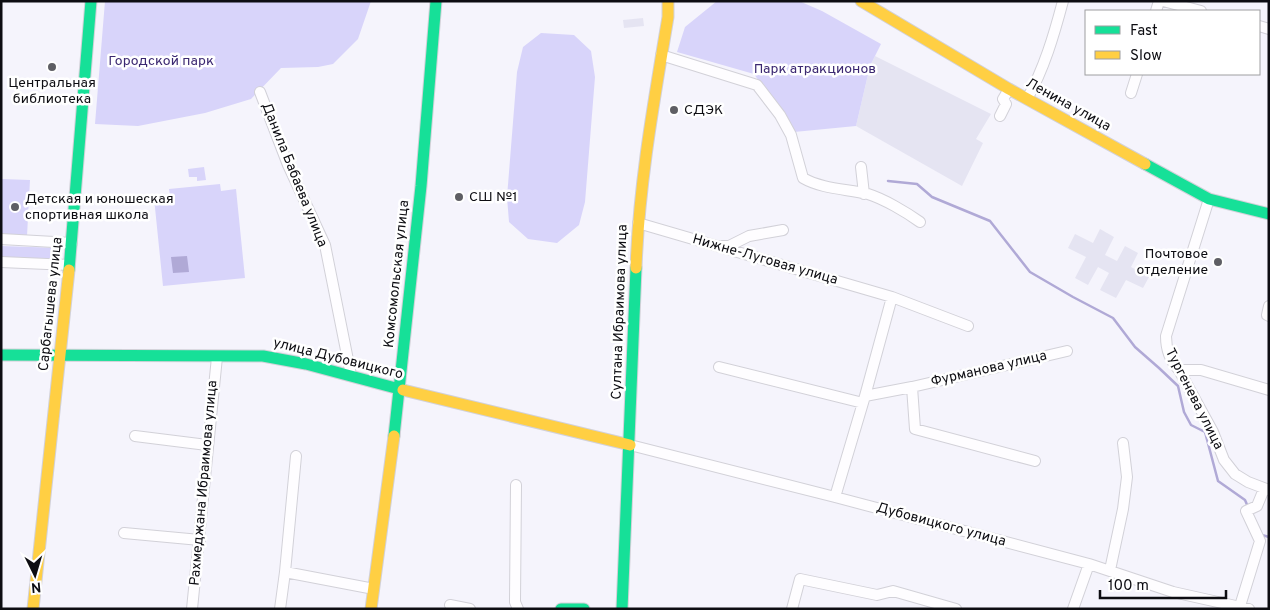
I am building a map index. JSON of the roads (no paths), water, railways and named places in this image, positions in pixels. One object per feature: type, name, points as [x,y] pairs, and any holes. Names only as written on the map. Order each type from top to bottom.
[{"type":"street","name":"Сарбагышева улица","points":[[33,609],[70,265],[91,1]]},
{"type":"street","name":"Комсомольская улица","points":[[371,609],[400,389],[421,186],[436,1]]},
{"type":"street","points":[[668,1],[668,17]]},
{"type":"street","points":[[668,17],[678,1]]},
{"type":"street","name":"Ленина улица","points":[[861,1],[1009,89],[1209,199],[1269,214]]},
{"type":"street","points":[[1027,99],[1038,80],[1056,30],[1063,1]]},
{"type":"street","points":[[1163,1],[1197,10]]},
{"type":"street","name":"Султана Ибраимова улица","points":[[622,609],[638,223],[646,152],[668,17]]},
{"type":"street","points":[[661,55],[757,85],[780,114],[791,135],[804,178],[814,184],[871,195],[920,222]]},
{"type":"street","points":[[1131,93],[1137,75]]},
{"type":"street","points":[[1000,116],[1006,104],[1003,99],[1009,89]]},
{"type":"street","name":"Данила Бабаева улица","points":[[260,92],[288,165],[325,246],[350,375]]},
{"type":"street","points":[[861,166],[864,194]]},
{"type":"street","name":"Тургенева улица","points":[[1209,199],[1166,336],[1166,346],[1174,365],[1179,370],[1213,432],[1224,460],[1236,474],[1267,490]]},
{"type":"street","name":"Нижне-Луговая улица","points":[[638,223],[892,297],[968,326]]},
{"type":"street","points":[[719,246],[728,246],[749,236],[783,230]]},
{"type":"street","points":[[1,239],[72,243]]},
{"type":"street","points":[[1,262],[70,265]]},
{"type":"street","points":[[835,497],[892,297]]},
{"type":"street","points":[[1269,306],[1266,316],[1269,316]]},
{"type":"street","name":"Фурманова улица","points":[[719,367],[864,399],[1067,351]]},
{"type":"street","name":"улица Дубовицкого","points":[[1,355],[263,356],[306,364],[630,445]]},
{"type":"street","name":"Рахмеджана Ибраимова улица","points":[[192,609],[217,357]]},
{"type":"street","points":[[1179,370],[1200,370],[1269,390]]},
{"type":"street","name":"Фурманова улица","points":[[912,388],[915,429],[1035,461]]},
{"type":"street","points":[[135,436],[207,445]]},
{"type":"street","points":[[1110,570],[1127,477],[1123,443]]},
{"type":"street","name":"Дубовицкого улица","points":[[630,445],[1089,564],[1173,592],[1245,608]]},
{"type":"street","points":[[280,609],[296,456]]},
{"type":"street","points":[[516,485],[516,602],[518,609]]},
{"type":"street","points":[[1245,608],[1260,541],[1246,511],[1257,506],[1267,490]]},
{"type":"street","points":[[124,533],[200,540]]},
{"type":"street","points":[[1073,609],[1089,564]]},
{"type":"street","points":[[285,572],[374,589]]},
{"type":"street","points":[[792,609],[800,579],[877,595],[893,591],[956,609]]},
{"type":"street","points":[[450,605],[470,609]]},
{"type":"street","points":[[561,609],[584,609]]},
{"type":"waterway","points":[[888,181],[917,184],[932,197],[990,221],[1030,272],[1113,318],[1135,347],[1178,386],[1184,412],[1191,425],[1205,432],[1218,481],[1245,500],[1248,507]]},
{"type":"waterway","points":[[1262,535],[1269,537]]},
{"type":"place","name":"Центральная библиотека","points":[[52,67]]},
{"type":"place","name":"СДЭК","points":[[674,110]]},
{"type":"place","name":"СШ №1","points":[[459,197]]},
{"type":"place","name":"Детская и юношеская спортивная школа","points":[[15,207]]},
{"type":"place","name":"Почтовое отделение","points":[[1218,262]]},
{"type":"park label","name":"Городской парк","points":[[161,61]]},
{"type":"park label","name":"Парк атракционов","points":[[815,69]]}]
